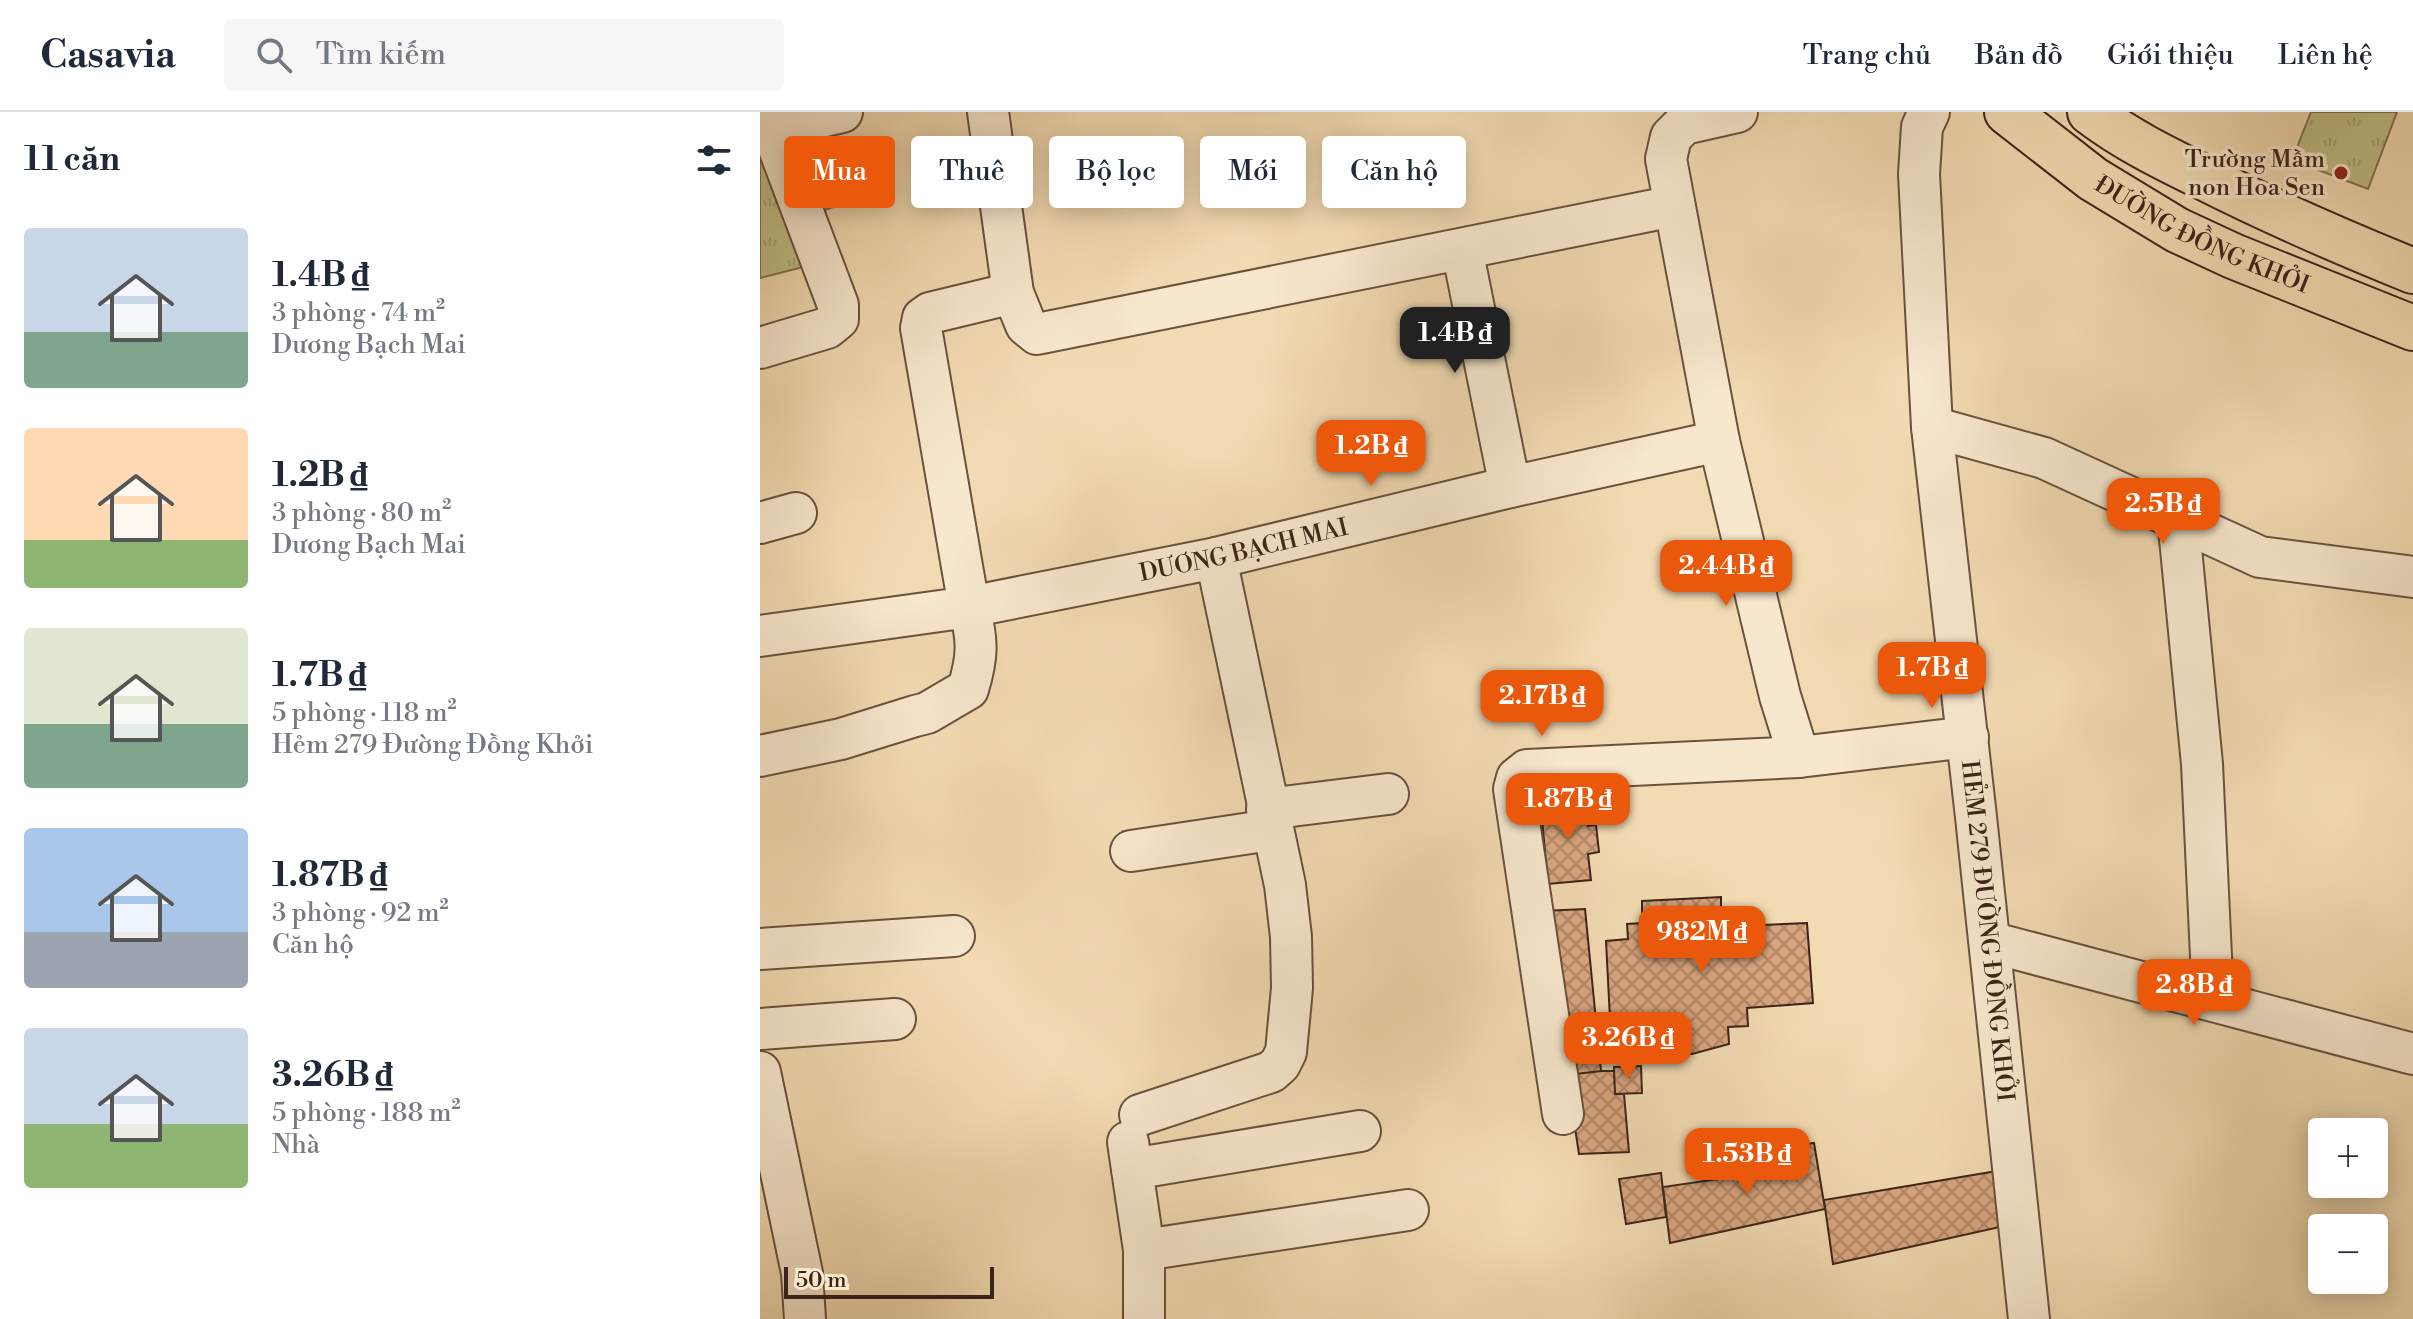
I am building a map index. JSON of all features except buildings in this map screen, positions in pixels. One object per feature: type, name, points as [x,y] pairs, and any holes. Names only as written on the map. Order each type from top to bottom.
[{"type":"main road","name":"ĐƯỜNG ĐỒNG KHỞI","points":[[2007,112],[2093,179],[2177,230],[2233,256],[2413,328]]},
{"type":"main road","name":"ĐƯỜNG ĐỒNG KHỞI","points":[[2090,112],[2146,149],[2231,192],[2413,271]]},
{"type":"street","points":[[760,348],[827,328],[838,319],[838,305],[766,131],[842,112]]},
{"type":"street","points":[[988,112],[1013,293],[1026,325],[1037,334],[1674,206]]},
{"type":"street","points":[[1737,112],[1684,124],[1671,137],[1666,159],[1719,441],[1780,696],[1799,757]]},
{"type":"street","name":"HẺM 279 ĐƯỜNG ĐỒNG KHỞI","points":[[1929,112],[1922,127],[1919,174],[1932,427],[2029,1319]]},
{"type":"street","points":[[1462,249],[1510,487]]},
{"type":"street","points":[[760,756],[841,739],[927,713],[968,689],[976,662],[977,637],[969,607],[921,328],[923,318],[930,313],[1013,293]]},
{"type":"street","points":[[1932,427],[2044,458],[2260,557],[2413,577]]},
{"type":"street","name":"DƯƠNG BẠCH MAI","points":[[760,636],[969,607],[1216,558],[1510,487],[1719,441]]},
{"type":"street","points":[[2178,518],[2202,764],[2213,999]]},
{"type":"street","points":[[1133,1141],[1271,1072],[1286,1052],[1292,988],[1291,937],[1285,885],[1216,558]]},
{"type":"street","points":[[1563,1114],[1514,789],[1517,778],[1527,770],[1799,757],[1968,737]]},
{"type":"street","points":[[1131,851],[1388,794]]},
{"type":"street","points":[[760,949],[954,936]]},
{"type":"street","points":[[1990,942],[2413,1054]]},
{"type":"street","points":[[760,1029],[895,1019]]},
{"type":"street","points":[[760,1072],[802,1273],[805,1319]]},
{"type":"street","points":[[1133,1141],[1360,1131]]},
{"type":"street","points":[[1133,1141],[1144,1250],[1144,1319]]},
{"type":"street","points":[[1144,1250],[1408,1210]]},
{"type":"green space","points":[[2311,112],[2397,112],[2368,189],[2292,160]]},
{"type":"green space","points":[[760,121],[784,188],[784,208],[830,208],[796,220],[811,265],[760,278]]},
{"type":"place","name":"Trường Mầm non Hoa Sen","points":[[2341,173]]}]
